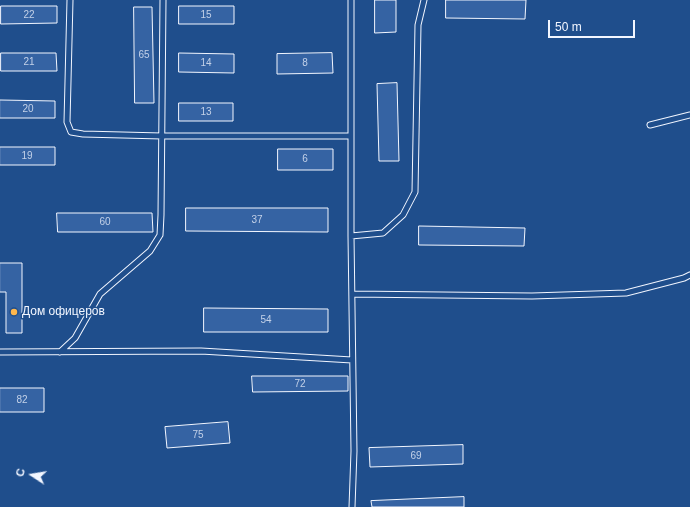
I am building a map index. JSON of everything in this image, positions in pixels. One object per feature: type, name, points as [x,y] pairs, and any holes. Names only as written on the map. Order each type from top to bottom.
[{"type":"lane","points":[[70,0],[67,122],[71,132],[83,134],[162,136],[351,136]]},
{"type":"lane","points":[[60,352],[75,338],[100,294],[150,251],[160,235],[163,0]]},
{"type":"lane","points":[[351,0],[351,236],[354,451],[352,507]]},
{"type":"lane","points":[[351,236],[384,233],[403,215],[415,192],[418,25],[424,0]]},
{"type":"lane","points":[[650,125],[690,115]]},
{"type":"lane","points":[[352,294],[532,296],[626,293],[684,278],[690,275]]},
{"type":"lane","points":[[0,352],[201,351],[352,360]]},
{"type":"building","points":[[375,0],[396,0],[396,32],[375,33]]},
{"type":"building","points":[[446,0],[526,0],[525,19],[446,18]]},
{"type":"building","points":[[1,6],[57,6],[57,23],[1,24]]},
{"type":"building","points":[[179,6],[234,6],[234,24],[179,24]]},
{"type":"building","points":[[134,7],[152,7],[154,103],[135,103]]},
{"type":"building","points":[[1,53],[56,53],[57,71],[1,71]]},
{"type":"building","points":[[179,53],[234,54],[234,73],[179,72]]},
{"type":"building","points":[[332,53],[333,73],[277,74],[277,54]]},
{"type":"building","points":[[397,83],[399,161],[379,161],[377,84]]},
{"type":"building","points":[[0,100],[55,101],[55,118],[0,118]]},
{"type":"building","points":[[179,103],[233,103],[233,121],[179,121]]},
{"type":"building","points":[[0,147],[55,147],[55,165],[0,165]]},
{"type":"building","points":[[278,149],[333,149],[333,170],[278,170]]},
{"type":"building","points":[[186,208],[328,208],[328,232],[186,231]]},
{"type":"building","points":[[57,213],[152,213],[153,232],[58,232]]},
{"type":"building","points":[[419,226],[525,228],[524,246],[419,245]]},
{"type":"building","name":"Дом офицеров","points":[[0,263],[22,263],[22,333],[6,333],[6,292],[0,292]]},
{"type":"building","points":[[204,308],[328,309],[328,332],[204,332]]},
{"type":"building","points":[[252,376],[348,376],[348,391],[253,392]]},
{"type":"building","points":[[0,388],[44,388],[44,412],[0,412]]},
{"type":"building","points":[[228,422],[230,443],[167,448],[165,427]]},
{"type":"building","points":[[463,445],[463,464],[370,467],[369,448]]},
{"type":"building","points":[[464,497],[464,507],[372,507],[371,501]]},
{"type":"place","name":"Дом офицеров","points":[[14,312]]}]
